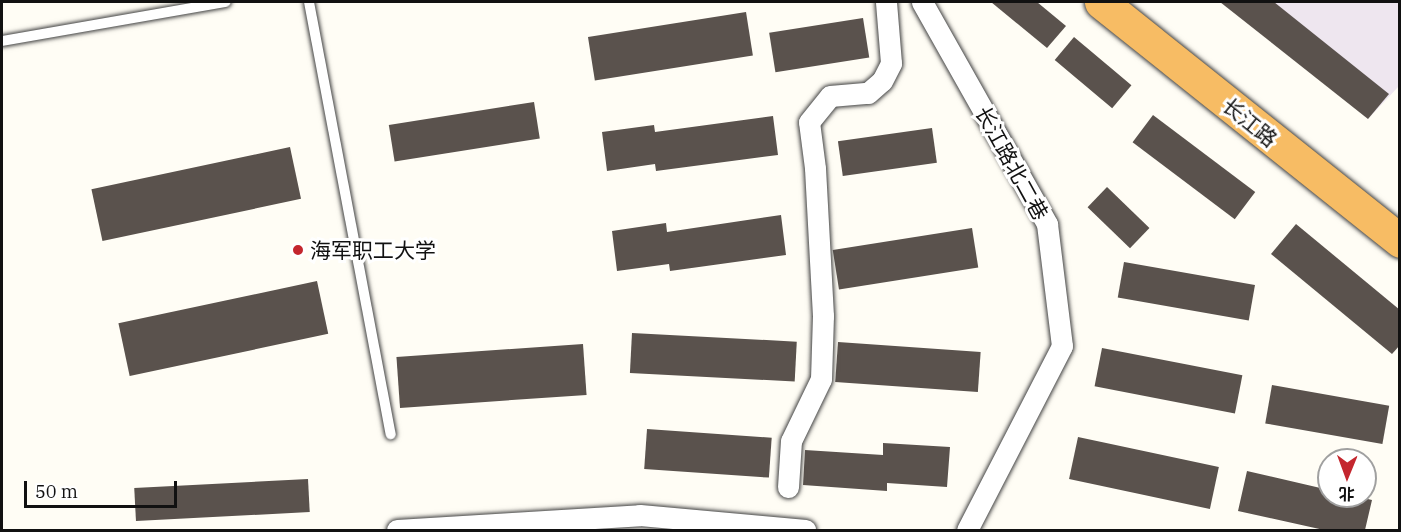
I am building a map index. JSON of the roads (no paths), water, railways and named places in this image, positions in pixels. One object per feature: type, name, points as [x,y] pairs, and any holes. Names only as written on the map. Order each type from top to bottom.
[{"type":"highway","name":"长江路","points":[[1101,2],[1400,242]]},
{"type":"highway","name":"长江路","points":[[1136,2],[1400,213]]},
{"type":"street","points":[[788,487],[791,441],[821,379],[823,316],[815,168],[809,122],[830,96],[868,93],[882,81],[891,63],[886,2]]},
{"type":"street","name":"长江路北二巷","points":[[922,2],[1047,224],[1062,346],[967,531]]},
{"type":"street","points":[[397,531],[640,515],[805,531]]},
{"type":"lane","points":[[2,41],[226,2]]},
{"type":"lane","points":[[309,2],[391,434]]},
{"type":"place","name":"海军职工大学","points":[[298,250]]}]
